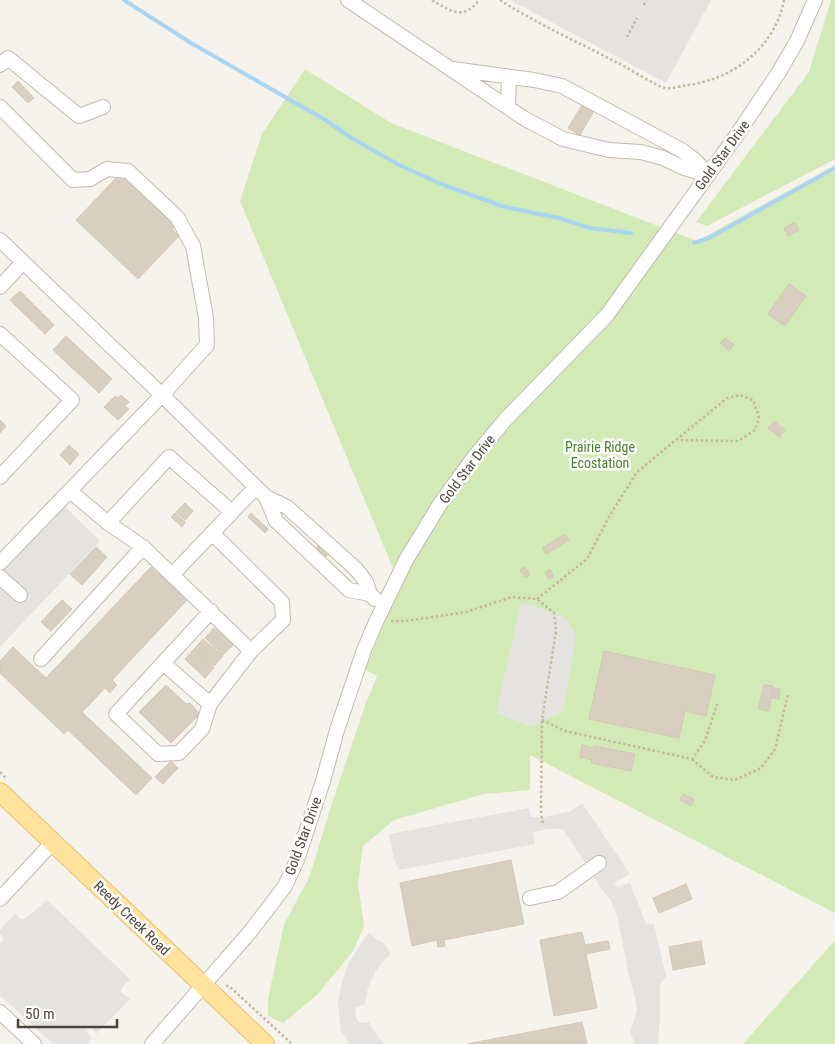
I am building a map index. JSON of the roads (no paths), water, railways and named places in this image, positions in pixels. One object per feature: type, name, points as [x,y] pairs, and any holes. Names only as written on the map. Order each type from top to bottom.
[{"type":"main road","name":"Reedy Creek Road","points":[[0,792],[265,1044]]},
{"type":"street","points":[[348,0],[508,107],[563,139],[609,150],[641,152],[708,175]]},
{"type":"street","name":"Gold Star Drive","points":[[152,1044],[250,932],[285,886],[297,860],[356,672],[376,622],[406,560],[440,504],[474,457],[525,399],[607,314],[736,136],[779,72],[797,41],[814,0]]},
{"type":"street","points":[[0,65],[8,58],[79,116],[103,106]]},
{"type":"street","points":[[449,68],[562,86],[683,151],[696,161],[708,175]]},
{"type":"street","points":[[508,107],[509,77]]},
{"type":"street","points":[[0,107],[73,180],[90,179],[107,169],[128,171],[177,217],[192,246],[206,318],[207,345],[162,395],[0,563]]},
{"type":"street","points":[[0,240],[256,487],[266,498],[276,521],[349,590],[370,594]]},
{"type":"street","points":[[0,287],[23,262]]},
{"type":"street","points":[[0,334],[72,400],[0,477]]},
{"type":"street","points":[[108,523],[169,457],[232,512]]},
{"type":"street","points":[[173,574],[256,487]]},
{"type":"street","points":[[70,491],[108,523],[143,547],[251,651]]},
{"type":"street","points":[[266,498],[287,507],[356,569],[366,582],[370,594],[383,606]]},
{"type":"street","points":[[211,611],[116,714],[158,754],[179,753],[202,729],[210,704],[251,651],[283,620],[282,602],[212,533]]},
{"type":"street","points":[[41,660],[143,547]]},
{"type":"street","points":[[0,577],[20,595]]},
{"type":"street","points":[[163,663],[210,704]]},
{"type":"street","points":[[0,899],[53,842]]},
{"type":"street","points":[[530,898],[558,892],[599,863]]},
{"type":"street","points":[[0,1012],[34,1044]]},
{"type":"waterway","points":[[124,0],[191,43],[327,121],[350,137],[399,165],[446,186],[505,207],[559,218],[590,228],[631,233]]},
{"type":"waterway","points":[[694,243],[709,238],[835,168]]},
{"type":"park label","name":"Prairie Ridge Ecostation","points":[[600,456]]}]
